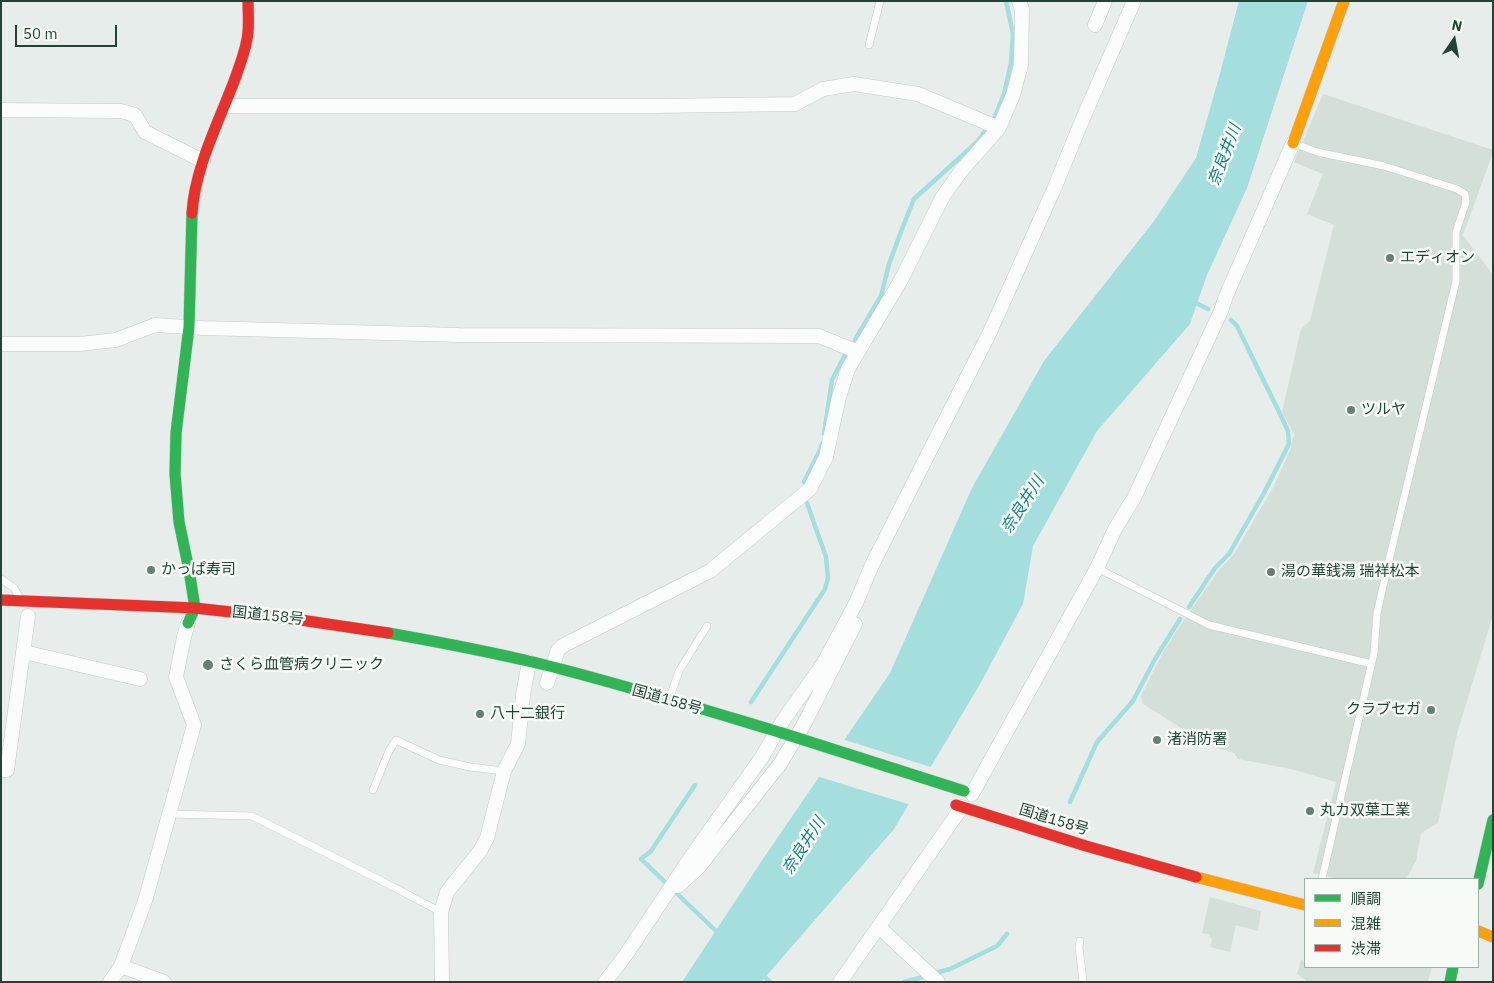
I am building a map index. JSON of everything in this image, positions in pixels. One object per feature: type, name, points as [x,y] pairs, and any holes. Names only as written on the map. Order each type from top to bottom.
[{"type":"main road","points":[[188,623],[195,608],[179,522],[175,474],[176,433],[189,328],[191,225],[194,196],[202,161],[225,106],[243,55],[248,32],[248,1]]},
{"type":"main road","points":[[1293,143],[1344,1]]},
{"type":"main road","name":"国道158号","points":[[1,600],[195,608],[294,619],[433,641],[552,667],[670,699],[780,732],[972,794]]},
{"type":"main road","points":[[521,677],[552,684]]},
{"type":"main road","points":[[767,746],[801,756]]},
{"type":"main road","name":"国道158号","points":[[955,805],[1144,864],[1236,889],[1304,905]]},
{"type":"main road","points":[[1479,880],[1493,820]]},
{"type":"main road","points":[[1479,931],[1492,937]]},
{"type":"main road","points":[[1479,938],[1492,937]]},
{"type":"main road","points":[[1450,982],[1453,968]]},
{"type":"street","points":[[552,684],[552,667],[558,650],[562,646],[710,571],[810,489],[826,456],[839,397],[848,369],[901,280],[942,198],[962,171],[1000,128],[1013,96],[1020,65],[1022,9],[1019,1]]},
{"type":"street","points":[[1095,25],[1105,1]]},
{"type":"street","points":[[605,982],[625,956],[767,746],[780,732],[823,664],[856,602],[872,566],[989,334],[1054,189],[1134,1]]},
{"type":"street","points":[[225,106],[676,106],[794,104],[823,90],[854,84],[918,94],[1000,128]]},
{"type":"street","points":[[1,110],[121,111],[135,115],[146,132],[202,161]]},
{"type":"street","points":[[972,794],[1134,498],[1221,311],[1293,143]]},
{"type":"street","points":[[1,344],[80,344],[116,340],[155,325],[189,328],[459,334],[819,336],[858,352]]},
{"type":"street","points":[[662,900],[698,868],[780,764],[803,726],[863,606],[872,566]]},
{"type":"street","points":[[1,770],[7,770],[28,616]]},
{"type":"street","points":[[110,982],[121,966],[145,901],[194,725],[176,677],[188,623]]},
{"type":"street","points":[[24,652],[140,680]]},
{"type":"street","points":[[442,982],[441,912],[447,892],[480,851],[487,838],[504,771],[518,744],[521,677],[529,662]]},
{"type":"street","points":[[840,982],[879,927],[955,805]]},
{"type":"street","points":[[879,927],[938,982]]},
{"type":"street","points":[[121,966],[164,982]]},
{"type":"lane","points":[[869,45],[880,1]]},
{"type":"lane","points":[[1293,143],[1317,152],[1384,166],[1456,189],[1465,194],[1466,202],[1456,232],[1456,281],[1378,613],[1372,664],[1322,878]]},
{"type":"lane","points":[[1097,568],[1209,625],[1372,664]]},
{"type":"lane","points":[[1,579],[14,588],[20,600]]},
{"type":"lane","points":[[670,699],[679,671],[707,626]]},
{"type":"lane","points":[[373,790],[389,751],[396,740],[438,760],[470,767],[504,771]]},
{"type":"lane","points":[[168,814],[252,816],[441,912]]},
{"type":"lane","points":[[1080,941],[1083,982]]},
{"type":"shaded area","points":[[1323,94],[1493,150],[1463,235],[1493,275],[1493,615],[1457,734],[1438,823],[1421,833],[1416,861],[1407,878],[1335,878],[1313,873],[1336,782],[1291,769],[1238,759],[1234,753],[1203,744],[1202,741],[1143,704],[1141,696],[1163,652],[1183,621],[1219,570],[1234,554],[1274,486],[1290,450],[1294,434],[1282,412],[1301,329],[1310,321],[1334,225],[1307,214],[1323,174],[1294,162]]},
{"type":"shaded area","points":[[1210,897],[1261,911],[1258,931],[1236,925],[1230,952],[1210,947],[1212,939],[1208,934],[1202,933]]},
{"type":"shaded area","points":[[1301,960],[1304,961],[1304,968],[1432,968],[1428,982],[1308,982],[1297,974]]},
{"type":"water","name":"奈良井川","points":[[1239,1],[1308,1],[1247,188],[1207,275],[1190,324],[1097,431],[1033,546],[1023,604],[980,684],[894,829],[761,982],[682,982],[890,673],[972,488],[1044,361],[1154,221],[1196,158]]},
{"type":"pier","points":[[842,739],[934,768],[911,805],[816,776]]},
{"type":"waterway","points":[[855,340],[881,296],[889,264],[914,199],[977,142],[994,119],[1004,94],[1011,63],[1013,34],[1006,1]]},
{"type":"waterway","points":[[1192,301],[1208,309]]},
{"type":"waterway","points":[[1189,607],[1215,568],[1229,554],[1264,493],[1289,443],[1288,431],[1282,418],[1237,326],[1231,320]]},
{"type":"waterway","points":[[824,434],[832,380],[846,353]]},
{"type":"waterway","points":[[804,482],[822,444]]},
{"type":"waterway","points":[[751,702],[825,589],[828,578],[826,557],[807,503]]},
{"type":"waterway","points":[[1070,802],[1097,742],[1133,701],[1155,659],[1180,619]]},
{"type":"waterway","points":[[695,785],[651,851],[641,859],[718,933]]},
{"type":"waterway","points":[[939,972],[950,969],[997,946],[1007,934]]},
{"type":"waterway","points":[[762,974],[770,982]]},
{"type":"waterway","points":[[904,982],[923,977]]},
{"type":"traffic: fast","points":[[188,623],[195,608],[179,522],[175,474],[176,433],[189,327],[192,213]]},
{"type":"traffic: fast","points":[[388,633],[465,647],[541,664],[632,688],[782,733]]},
{"type":"traffic: fast","points":[[782,733],[964,791]]},
{"type":"traffic: fast","points":[[1479,880],[1493,820]]},
{"type":"traffic: fast","points":[[1450,982],[1453,968]]},
{"type":"traffic: slow","points":[[1293,143],[1344,1]]},
{"type":"traffic: slow","points":[[1196,877],[1304,905]]},
{"type":"traffic: slow","points":[[1479,931],[1493,937]]},
{"type":"traffic: jam","points":[[192,213],[194,195],[203,161],[245,49],[248,28],[248,1]]},
{"type":"traffic: jam","points":[[1,600],[195,608],[294,619],[388,633]]},
{"type":"traffic: jam","points":[[956,805],[1086,846],[1196,877]]},
{"type":"place","name":"エディオン","points":[[1390,258]]},
{"type":"place","name":"ツルヤ","points":[[1351,410]]},
{"type":"place","name":"かっぱ寿司","points":[[151,570]]},
{"type":"place","name":"湯の華銭湯 瑞祥松本","points":[[1271,572]]},
{"type":"place","name":"さくら血管病クリニック","points":[[208,665]]},
{"type":"place","name":"クラブセガ","points":[[1431,710]]},
{"type":"place","name":"八十二銀行","points":[[480,714]]},
{"type":"place","name":"渚消防署","points":[[1157,740]]},
{"type":"place","name":"丸カ双葉工業","points":[[1310,811]]}]
